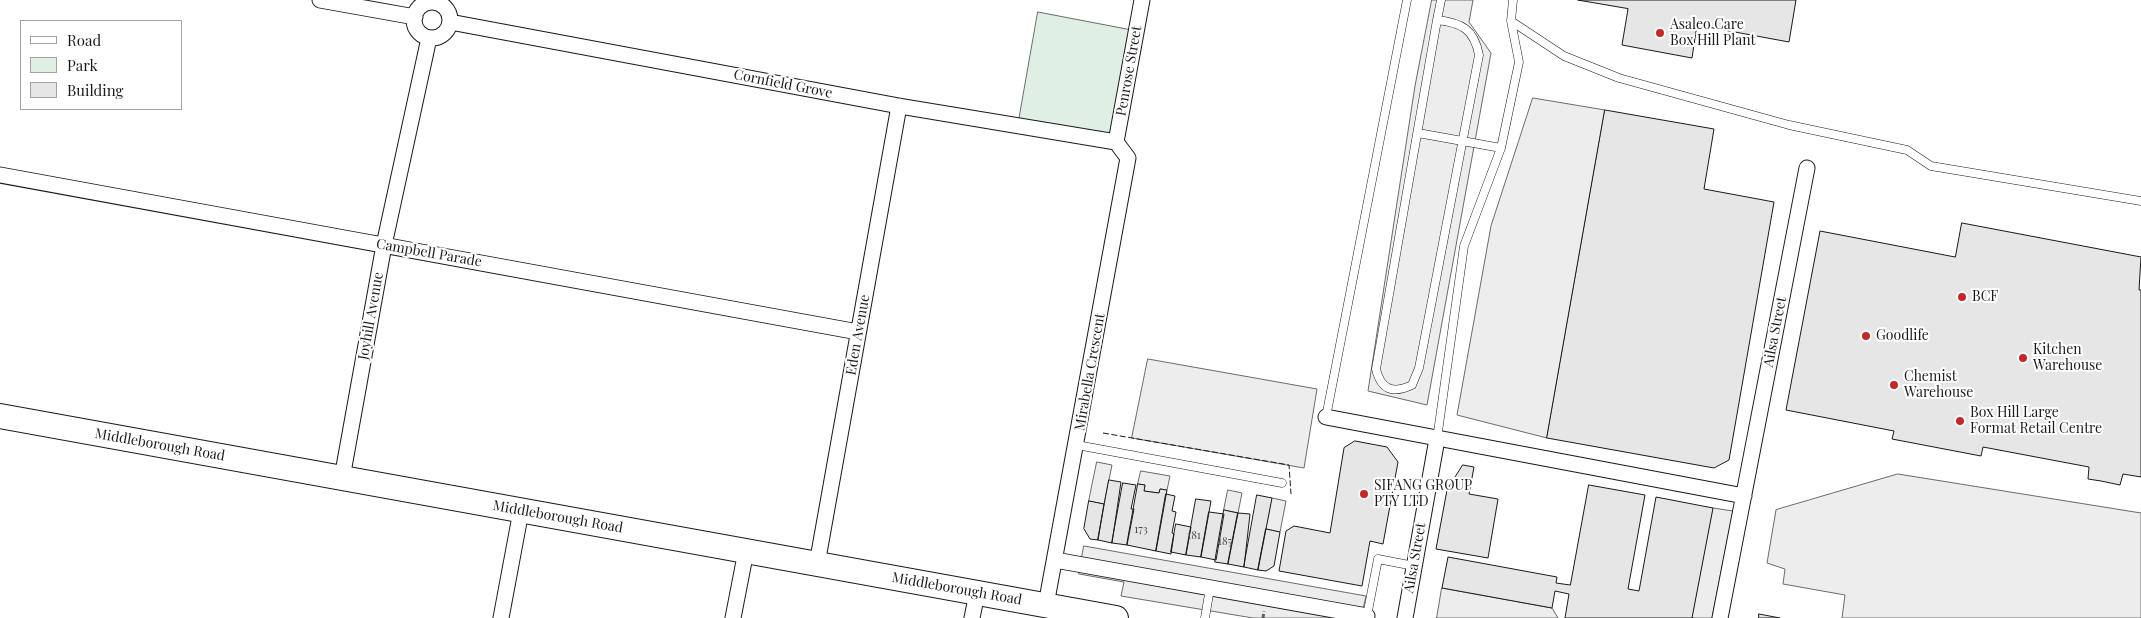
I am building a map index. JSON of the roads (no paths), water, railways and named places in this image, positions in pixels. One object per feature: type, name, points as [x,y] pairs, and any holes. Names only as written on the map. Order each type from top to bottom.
[{"type":"main road","name":"Middleborough Road","points":[[0,416],[1116,618]]},
{"type":"street","points":[[320,0],[414,17]]},
{"type":"street","name":"Penrose Street","points":[[1116,142],[1142,0]]},
{"type":"street","points":[[437,1],[449,14],[450,22],[443,34],[430,38],[416,28],[414,17],[422,5],[437,1]]},
{"type":"street","name":"Cornfield Grove","points":[[450,22],[899,106],[1116,142]]},
{"type":"street","name":"Joyhill Avenue","points":[[342,478],[384,245],[430,38]]},
{"type":"street","name":"Eden Avenue","points":[[817,564],[899,106]]},
{"type":"street","name":"Mirabella Crescent","points":[[1046,605],[1128,158],[1116,142]]},
{"type":"street","name":"Ailsa Street","points":[[1720,618],[1807,168]]},
{"type":"street","name":"Campbell Parade","points":[[0,175],[858,332]]},
{"type":"street","points":[[1326,417],[1744,496]]},
{"type":"street","name":"Ailsa Street","points":[[1405,618],[1437,438]]},
{"type":"street","points":[[501,618],[521,510]]},
{"type":"street","points":[[733,618],[746,551]]},
{"type":"street","points":[[1055,560],[1367,616]]},
{"type":"street","points":[[972,618],[977,593]]},
{"type":"lane","points":[[1326,417],[1408,0]]},
{"type":"lane","points":[[1437,20],[1456,22],[1476,40],[1479,55],[1419,368],[1412,385],[1400,390],[1387,388],[1379,381],[1376,369],[1437,20],[1441,0]]},
{"type":"lane","points":[[1437,438],[1464,246],[1501,148],[1519,62],[1511,21],[1513,0]]},
{"type":"lane","points":[[1511,21],[1564,56],[1629,80],[1789,125],[1907,150],[1931,166],[2141,201]]},
{"type":"lane","points":[[1418,133],[1501,148]]},
{"type":"lane","points":[[1076,446],[1282,483]]},
{"type":"lane","points":[[1367,616],[1378,559],[1414,566]]},
{"type":"lane","points":[[1205,618],[1210,588]]},
{"type":"place","name":"Asaleo Care Box Hill Plant","points":[[1660,33]]},
{"type":"place","name":"BCF","points":[[1962,297]]},
{"type":"place","name":"Goodlife","points":[[1866,336]]},
{"type":"place","name":"Kitchen Warehouse","points":[[2023,358]]},
{"type":"place","name":"Chemist Warehouse","points":[[1894,385]]},
{"type":"place","name":"Box Hill Large Format Retail Centre","points":[[1960,421]]},
{"type":"place","name":"SIFANG GROUP PTY LTD","points":[[1364,494]]}]
